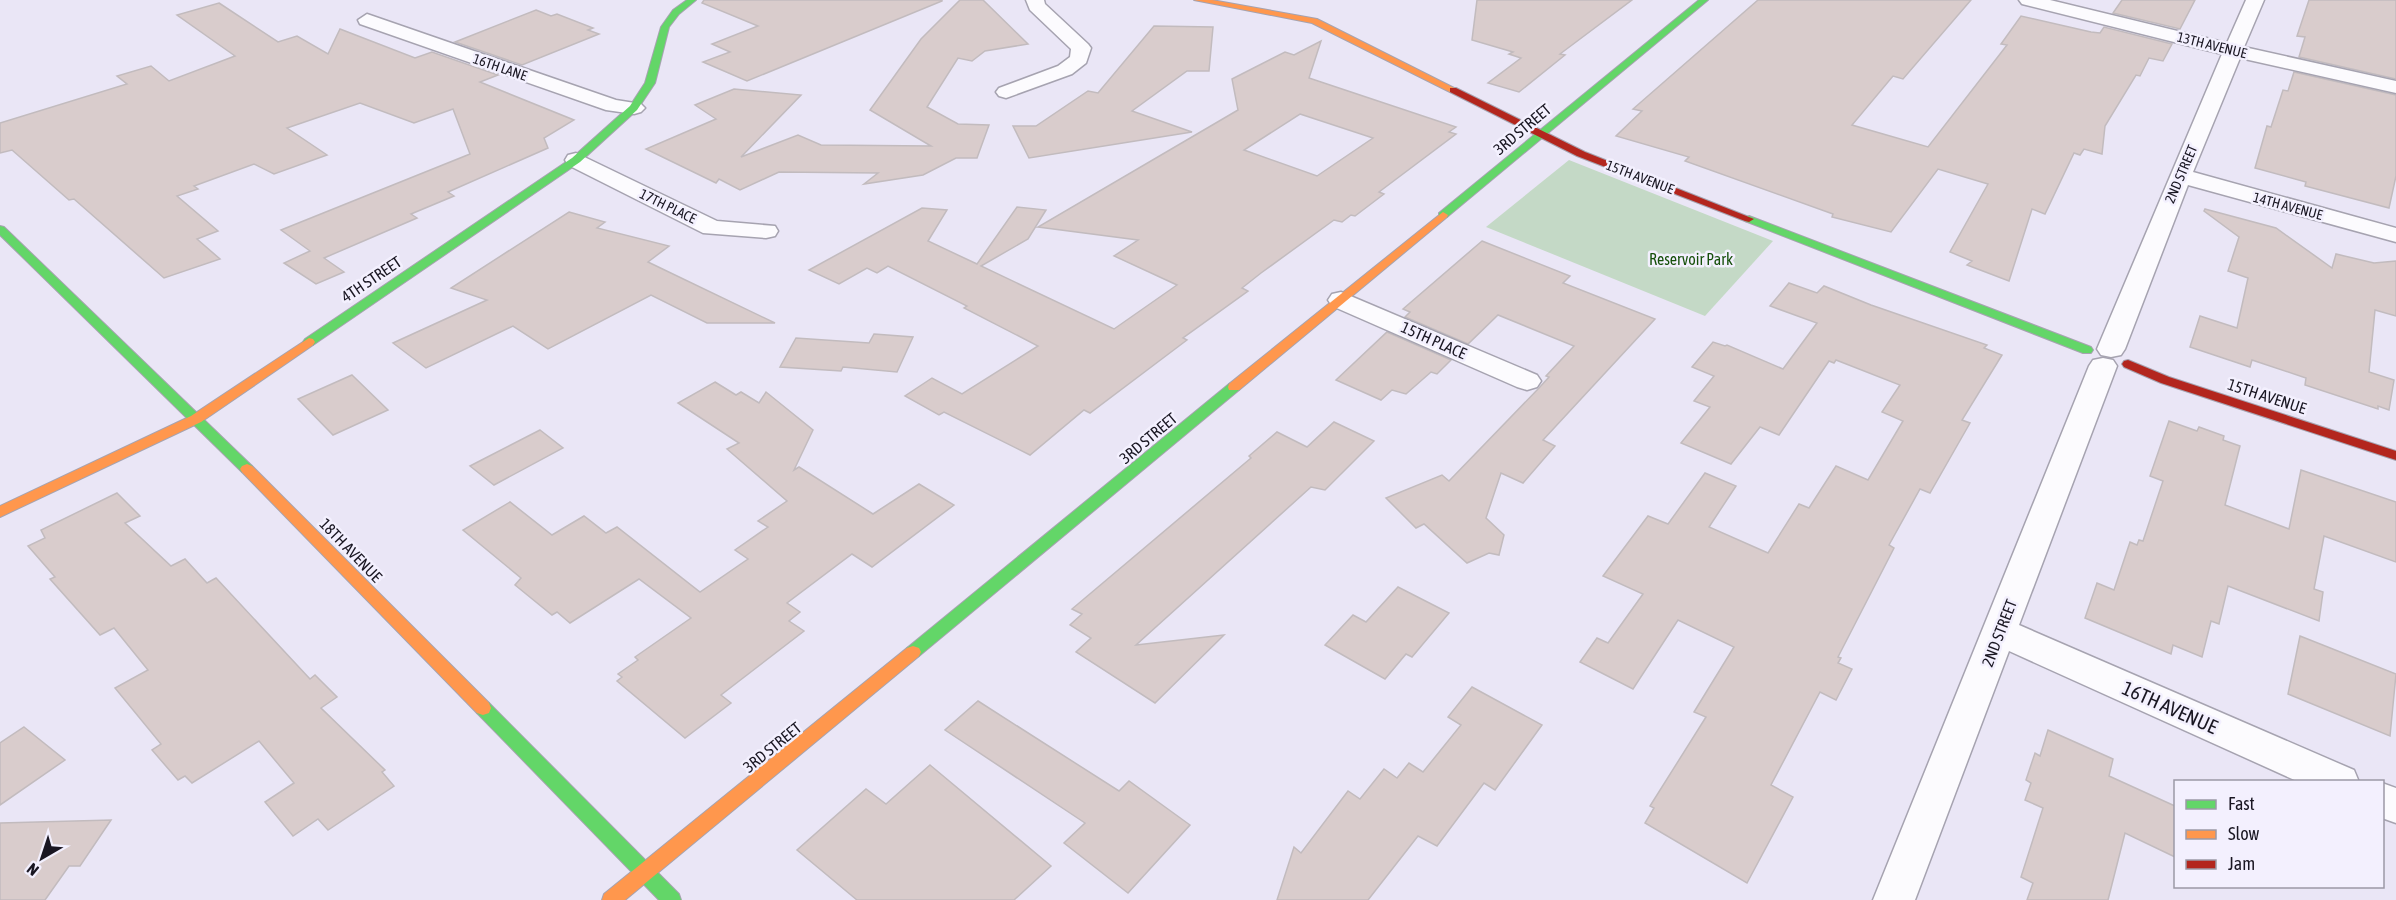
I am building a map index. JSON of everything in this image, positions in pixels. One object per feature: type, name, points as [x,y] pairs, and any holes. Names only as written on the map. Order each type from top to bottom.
[{"type":"street","name":"4TH STREET","points":[[0,512],[196,419],[576,160],[634,108],[650,82],[665,27],[676,12],[692,0]]},
{"type":"street","points":[[1006,92],[1065,70],[1079,59],[1081,48],[1036,6],[1035,0]]},
{"type":"street","name":"15TH AVENUE","points":[[1198,0],[1314,21],[1581,154],[2165,380],[2396,456]]},
{"type":"street","name":"3RD STREET","points":[[611,900],[1704,0]]},
{"type":"street","name":"13TH AVENUE","points":[[2028,0],[2234,51],[2396,87]]},
{"type":"street","name":"2ND STREET","points":[[1894,900],[2107,357],[2180,176],[2255,0]]},
{"type":"street","name":"16TH LANE","points":[[367,20],[613,106],[634,108]]},
{"type":"street","name":"17TH PLACE","points":[[576,160],[712,228],[766,231]]},
{"type":"street","name":"14TH AVENUE","points":[[2180,176],[2396,235]]},
{"type":"street","name":"18TH AVENUE","points":[[0,229],[196,419],[672,900]]},
{"type":"street","name":"15TH PLACE","points":[[1341,300],[1527,381]]},
{"type":"street","name":"16TH AVENUE","points":[[2000,632],[2335,780]]},
{"type":"green space","name":"Reservoir Park","points":[[1569,160],[1773,241],[1705,316],[1486,227]]},
{"type":"building","points":[[704,0],[942,1],[747,81],[703,62],[730,52],[712,44],[758,26],[702,3]]},
{"type":"building","points":[[960,0],[983,0],[1028,44],[985,51],[972,61],[958,58],[927,107],[958,124],[989,125],[977,158],[956,158],[923,175],[864,184],[878,173],[779,172],[740,190],[719,179],[716,183],[646,149],[716,119],[695,105],[734,89],[801,95],[741,157],[798,135],[821,145],[931,146],[870,110],[921,39]]},
{"type":"building","points":[[1477,0],[1632,0],[1560,54],[1565,55],[1519,92],[1488,83],[1521,58],[1509,54],[1513,52],[1472,40]]},
{"type":"building","points":[[1758,0],[1971,0],[1903,79],[1893,76],[1852,125],[1928,147],[2007,45],[2001,44],[2021,16],[2091,32],[2100,33],[2104,27],[2172,44],[2163,61],[2149,58],[2140,76],[2136,75],[2105,126],[2102,154],[2084,149],[2080,155],[2074,153],[2045,214],[2032,209],[2009,281],[1967,265],[1972,261],[1950,252],[1988,184],[1938,169],[1891,232],[1832,217],[1833,214],[1685,161],[1689,157],[1616,136],[1642,111],[1633,109]]},
{"type":"building","points":[[2122,0],[2195,0],[2180,29],[2113,13]]},
{"type":"building","points":[[2309,0],[2396,0],[2396,79],[2299,57],[2305,37],[2297,36]]},
{"type":"building","points":[[219,3],[278,42],[297,36],[328,54],[340,29],[415,58],[432,52],[498,75],[480,82],[574,120],[544,138],[548,148],[448,192],[454,196],[411,214],[417,218],[324,258],[344,272],[316,284],[284,263],[310,251],[281,230],[470,154],[453,109],[414,123],[360,103],[287,128],[327,155],[274,174],[254,164],[194,186],[198,189],[177,196],[218,231],[197,239],[220,259],[164,278],[74,199],[69,200],[12,150],[0,153],[0,123],[127,84],[117,76],[151,66],[169,81],[235,56],[177,15]]},
{"type":"building","points":[[536,10],[551,16],[557,14],[593,28],[588,30],[599,34],[522,65],[455,42]]},
{"type":"building","points":[[1154,26],[1213,27],[1209,71],[1187,71],[1132,111],[1192,132],[1029,158],[1013,126],[1036,126],[1088,91],[1098,93]]},
{"type":"building","points":[[1321,41],[1309,78],[1456,127],[1449,132],[1456,134],[1379,192],[1384,194],[1355,216],[1351,215],[1342,222],[1334,220],[1261,273],[1242,288],[1248,291],[1183,338],[1187,340],[1090,413],[1084,410],[1030,455],[944,412],[939,415],[905,396],[932,378],[962,394],[1038,346],[964,308],[967,306],[888,266],[877,273],[867,268],[839,284],[809,270],[922,208],[947,210],[928,241],[977,264],[1017,207],[1046,210],[1028,239],[981,266],[1114,329],[1177,285],[1114,256],[1138,240],[1038,227],[1238,110],[1232,79],[1285,52],[1294,55]],"holes":[[[1300,114],[1373,138],[1317,176],[1244,150]]]},
{"type":"building","points":[[2294,72],[2396,95],[2396,176],[2389,208],[2305,186],[2306,182],[2255,168],[2267,126],[2271,127],[2283,90],[2288,91]]},
{"type":"building","points":[[2205,209],[2276,228],[2332,268],[2336,254],[2374,263],[2396,261],[2396,316],[2375,310],[2369,372],[2394,380],[2389,410],[2378,406],[2378,409],[2305,385],[2306,378],[2252,360],[2250,367],[2190,347],[2200,316],[2237,328],[2248,278],[2228,271],[2239,237],[2204,211]]},
{"type":"building","points":[[569,212],[605,222],[597,228],[669,246],[648,262],[775,323],[707,323],[651,295],[548,349],[513,326],[426,368],[393,343],[487,300],[451,288]]},
{"type":"building","points":[[1482,241],[1570,276],[1563,283],[1655,319],[1543,440],[1555,446],[1523,483],[1501,473],[1486,518],[1504,535],[1499,555],[1489,553],[1467,563],[1424,524],[1416,528],[1386,498],[1442,475],[1449,481],[1539,388],[1549,377],[1546,376],[1574,346],[1498,315],[1468,344],[1405,317],[1410,312],[1403,309]]},
{"type":"building","points":[[1789,283],[1817,293],[1824,286],[1871,305],[1987,345],[1984,348],[2002,355],[1962,420],[1970,423],[1930,493],[1920,489],[1889,545],[1894,548],[1838,657],[1841,658],[1838,663],[1852,669],[1836,700],[1820,692],[1771,785],[1793,797],[1747,883],[1645,823],[1654,808],[1650,806],[1706,717],[1694,712],[1734,647],[1678,620],[1633,689],[1580,662],[1597,638],[1608,643],[1643,594],[1603,576],[1648,516],[1668,524],[1705,473],[1736,486],[1709,527],[1768,553],[1799,504],[1809,508],[1836,466],[1868,480],[1903,421],[1882,412],[1900,385],[1836,360],[1834,363],[1829,361],[1779,435],[1760,427],[1731,464],[1681,443],[1710,407],[1694,401],[1714,376],[1692,367],[1713,342],[1727,345],[1783,369],[1817,323],[1770,306]]},
{"type":"building","points":[[1387,332],[1451,360],[1437,374],[1431,372],[1406,394],[1392,390],[1381,400],[1336,380]]},
{"type":"building","points":[[874,334],[913,337],[897,372],[843,367],[841,371],[780,367],[796,338],[869,343]]},
{"type":"building","points":[[352,375],[388,410],[333,435],[298,399]]},
{"type":"building","points":[[715,382],[736,395],[741,392],[759,403],[766,392],[813,430],[794,470],[799,467],[873,514],[919,484],[954,505],[872,567],[852,554],[787,603],[800,612],[789,621],[804,631],[721,695],[731,703],[685,738],[617,681],[622,677],[618,674],[638,660],[635,657],[691,618],[639,579],[570,623],[557,612],[552,615],[515,585],[521,578],[463,530],[510,502],[552,535],[584,516],[606,533],[617,527],[700,592],[748,559],[735,550],[768,527],[758,521],[787,501],[727,449],[739,443],[678,403]]},
{"type":"building","points":[[2169,421],[2197,431],[2199,427],[2224,436],[2223,440],[2240,446],[2225,505],[2289,529],[2301,470],[2396,502],[2396,562],[2324,536],[2314,589],[2323,592],[2319,621],[2228,586],[2219,624],[2211,621],[2202,657],[2173,645],[2171,654],[2085,618],[2097,583],[2114,590],[2130,542],[2137,545],[2139,540],[2143,541],[2163,481],[2150,476]]},
{"type":"building","points":[[1334,422],[1374,441],[1325,490],[1311,487],[1136,645],[1224,635],[1155,703],[1076,652],[1091,638],[1070,625],[1082,614],[1072,609],[1251,458],[1249,456],[1277,432],[1307,447]]},
{"type":"building","points":[[540,430],[563,448],[494,485],[470,466]]},
{"type":"building","points":[[117,493],[140,516],[125,523],[171,566],[185,559],[207,583],[216,578],[310,679],[315,675],[337,697],[321,708],[385,770],[382,772],[394,786],[328,830],[318,819],[293,836],[265,802],[294,783],[259,741],[192,783],[185,776],[178,780],[152,750],[161,744],[115,688],[148,670],[114,628],[100,635],[50,579],[55,577],[28,546],[45,538],[41,530]]},
{"type":"building","points":[[1398,587],[1449,613],[1412,657],[1406,654],[1385,679],[1325,645],[1353,615],[1366,622]]},
{"type":"building","points":[[2300,636],[2396,674],[2390,736],[2288,694]]},
{"type":"building","points":[[1472,687],[1542,725],[1495,790],[1484,783],[1437,846],[1418,836],[1368,900],[1277,900],[1294,847],[1301,853],[1348,791],[1360,799],[1384,769],[1397,778],[1409,763],[1423,772],[1461,725],[1448,717]]},
{"type":"building","points":[[978,701],[1119,791],[1129,781],[1190,825],[1128,893],[1064,843],[1085,823],[945,730]]},
{"type":"building","points":[[24,727],[65,760],[0,805],[0,743]]},
{"type":"building","points":[[2048,730],[2113,759],[2109,776],[2174,806],[2174,857],[2125,833],[2108,900],[2027,900],[2033,883],[2021,877],[2043,808],[2025,800],[2031,783],[2026,780],[2035,753],[2040,756]]},
{"type":"building","points":[[930,765],[1051,866],[1014,900],[857,900],[797,850],[866,789],[886,804]]},
{"type":"building","points":[[111,820],[80,866],[69,866],[45,900],[0,900],[0,823]]},
{"type":"traffic: fast","points":[[309,342],[576,160],[634,108],[650,83],[665,27],[676,12],[692,0]]},
{"type":"traffic: fast","points":[[1443,215],[1704,0]]},
{"type":"traffic: fast","points":[[1749,219],[2087,350]]},
{"type":"traffic: fast","points":[[0,229],[247,469]]},
{"type":"traffic: fast","points":[[913,652],[1234,387]]},
{"type":"traffic: fast","points":[[483,708],[672,900]]},
{"type":"traffic: slow","points":[[1198,0],[1314,21],[1453,90]]},
{"type":"traffic: slow","points":[[1234,387],[1443,215]]},
{"type":"traffic: slow","points":[[0,512],[196,419],[309,342]]},
{"type":"traffic: slow","points":[[247,469],[483,708]]},
{"type":"traffic: slow","points":[[611,900],[913,652]]},
{"type":"traffic: jam","points":[[1453,90],[1581,154],[1749,219]]},
{"type":"traffic: jam","points":[[2128,364],[2165,380],[2396,456]]}]
